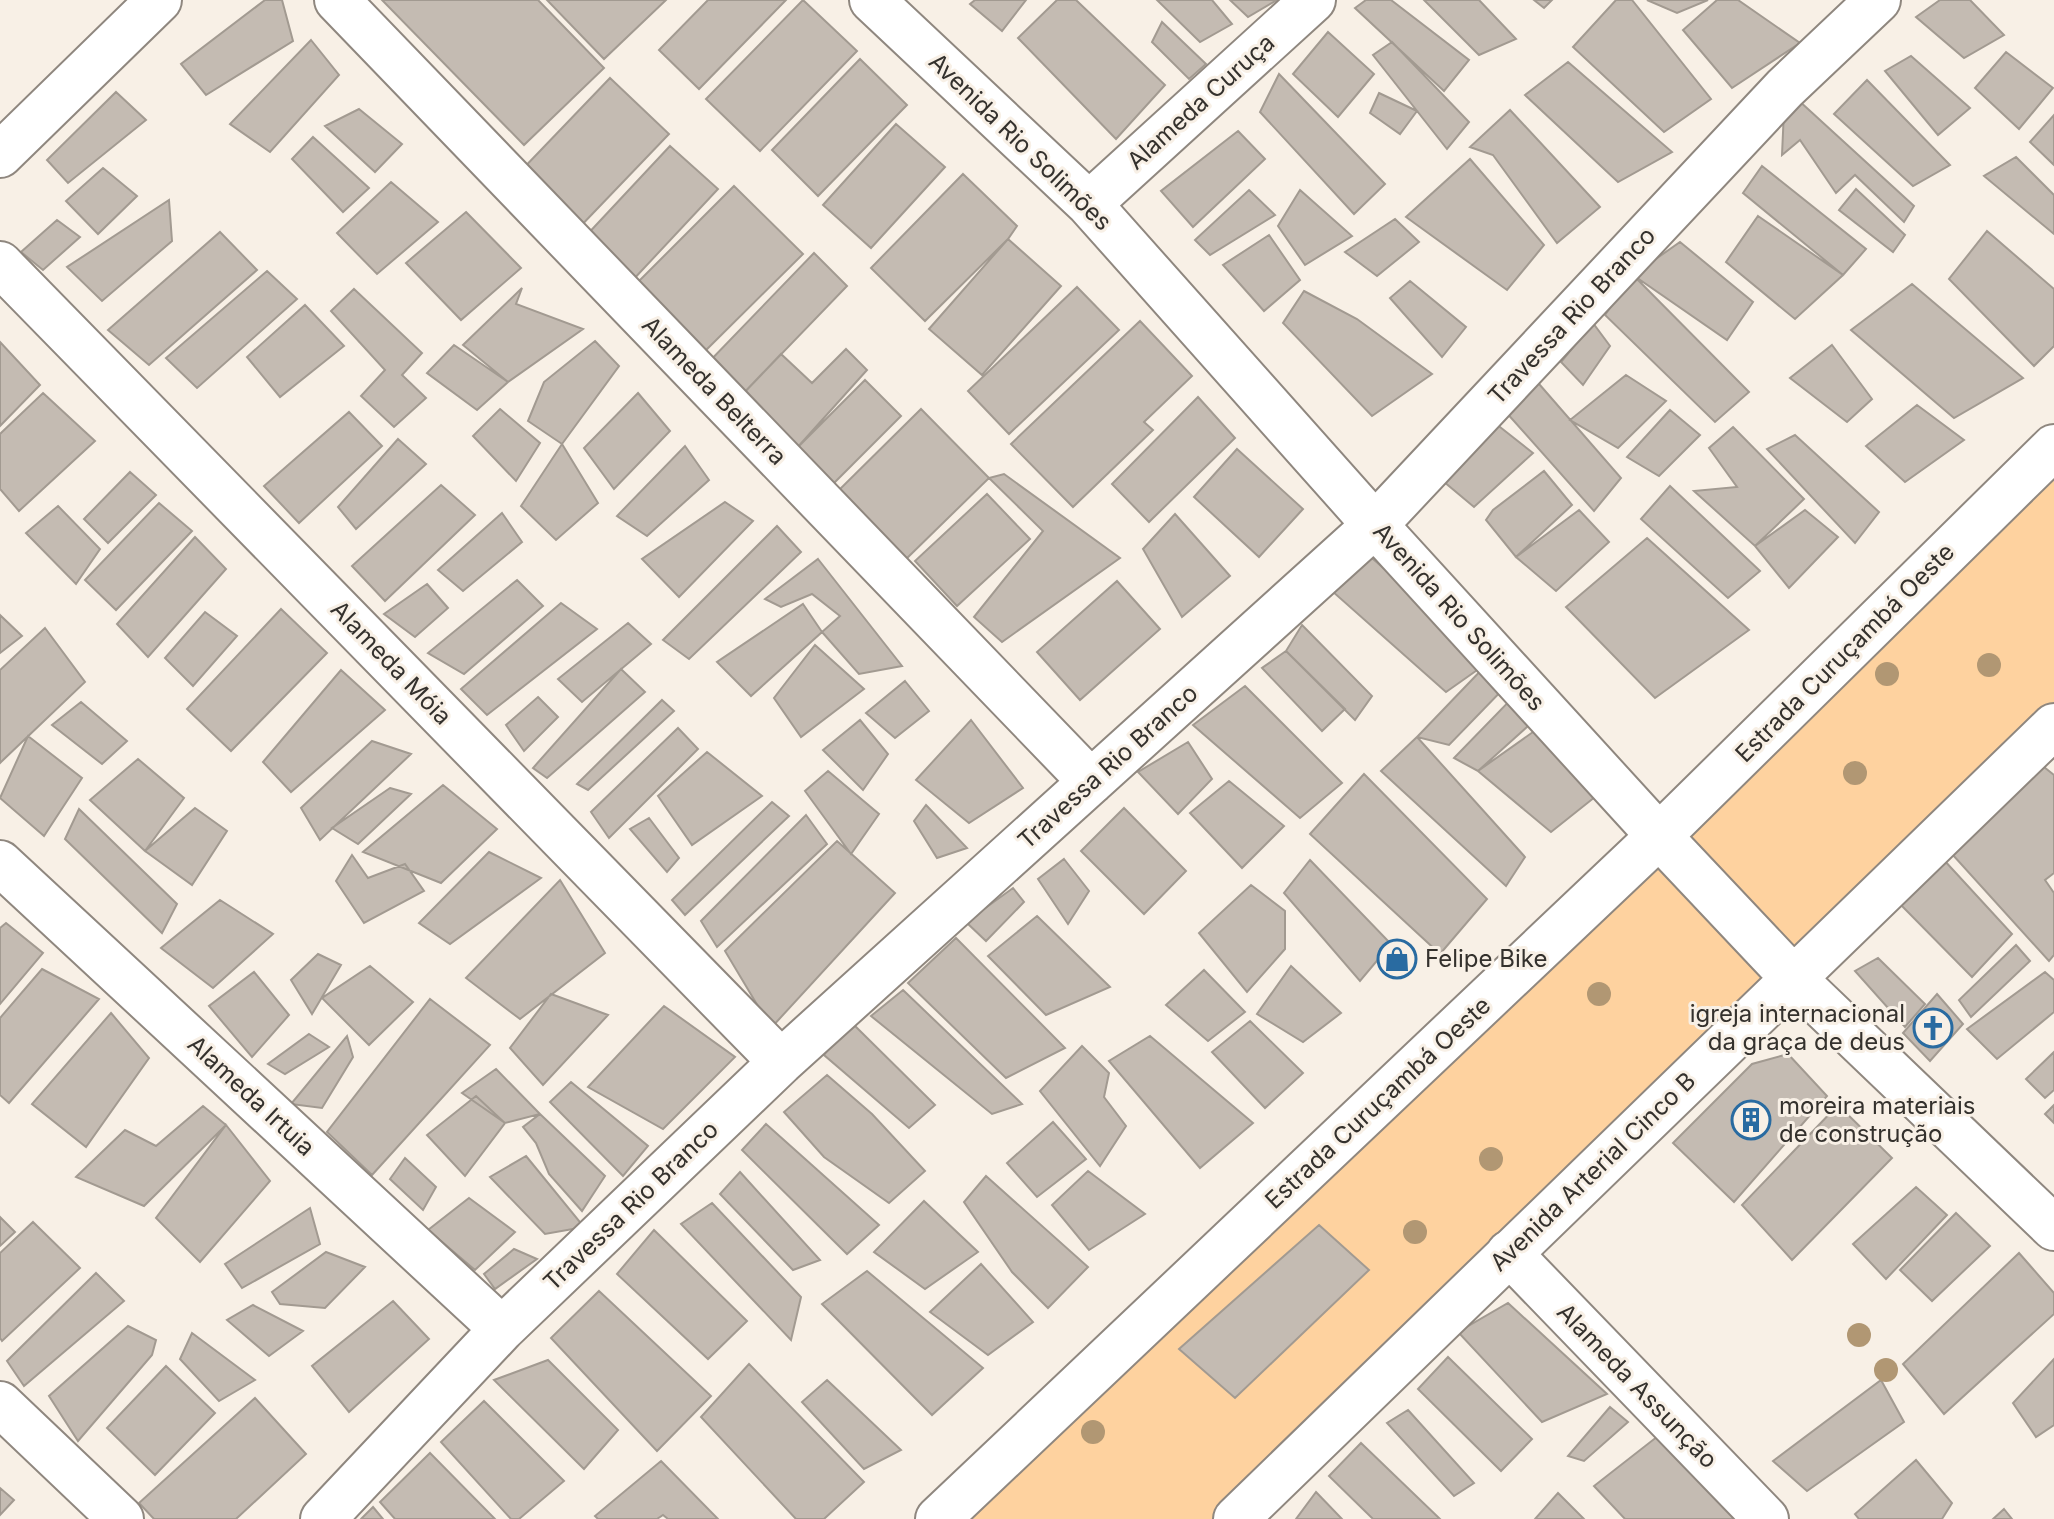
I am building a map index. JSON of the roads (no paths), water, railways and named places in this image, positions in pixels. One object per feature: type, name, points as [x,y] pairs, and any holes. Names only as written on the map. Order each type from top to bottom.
[{"type":"street","points":[[0,155],[159,0]]},
{"type":"street","name":"Alameda Belterra","points":[[337,0],[1091,782]]},
{"type":"street","name":"Avenida Rio Solimões","points":[[872,0],[1089,204],[1375,525],[1659,836],[1793,978],[2054,1228]]},
{"type":"street","name":"Alameda Curuça","points":[[1089,204],[1313,0]]},
{"type":"street","name":"Travessa Rio Branco","points":[[323,1519],[502,1329],[781,1062],[1375,525],[1785,88],[1878,0]]},
{"type":"street","name":"Alameda Móia","points":[[0,264],[781,1062]]},
{"type":"street","name":"Estrada Curuçambá Oeste","points":[[938,1519],[1659,836],[2054,447]]},
{"type":"street","name":"Avenida Arterial Cinco B","points":[[1236,1519],[2054,726]]},
{"type":"street","name":"Alameda Irtuia","points":[[0,863],[502,1329]]},
{"type":"street","name":"Alameda Assunção","points":[[1509,1253],[1766,1519]]},
{"type":"street","points":[[0,1404],[121,1519]]},
{"type":"place","name":"Felipe Bike","points":[[1397,959]]},
{"type":"place","name":"igreja internacional da graça de deus","points":[[1933,1028]]},
{"type":"place","name":"moreira materiais de construção","points":[[1751,1120]]}]
